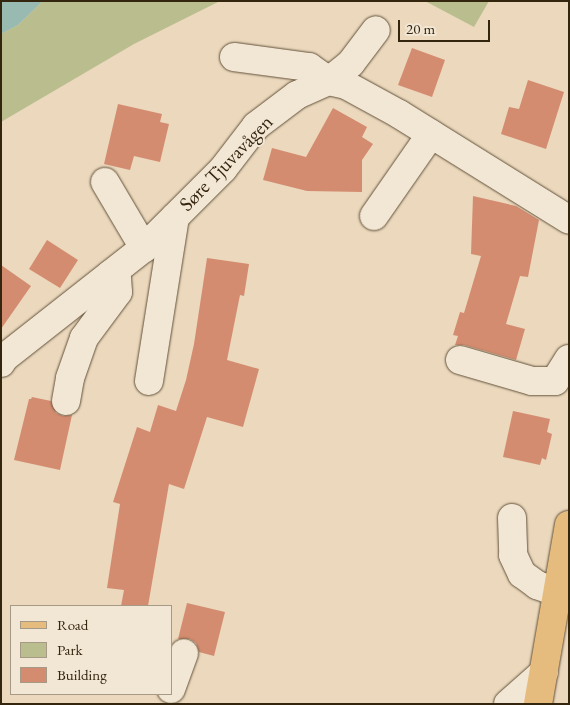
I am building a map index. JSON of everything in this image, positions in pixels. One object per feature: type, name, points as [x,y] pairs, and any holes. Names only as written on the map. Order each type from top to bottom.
[{"type":"main road","points":[[538,704],[569,525]]},
{"type":"street","name":"Søre Tjuvavågen","points":[[1,363],[4,358],[144,248],[223,169],[256,126],[297,95],[329,81],[351,63],[376,30]]},
{"type":"street","points":[[234,58],[309,67],[329,81],[346,85],[431,134],[569,220]]},
{"type":"street","points":[[374,216],[431,134]]},
{"type":"street","points":[[105,182],[144,248]]},
{"type":"street","name":"Søre Tjuvavågen","points":[[149,381],[175,217]]},
{"type":"street","points":[[66,401],[70,378],[84,338],[118,292],[117,279],[112,274]]},
{"type":"street","points":[[460,360],[532,381],[555,381],[569,359]]},
{"type":"street","points":[[512,518],[513,556],[522,574],[537,585],[556,592]]},
{"type":"street","points":[[172,686],[184,653]]},
{"type":"street","points":[[508,704],[544,672]]},
{"type":"green space","points":[[43,1],[220,1],[134,44],[1,122],[1,34],[18,25]]},
{"type":"green space","points":[[425,1],[489,1],[474,27]]},
{"type":"water","points":[[1,1],[43,1],[18,25],[1,34]]},
{"type":"building","points":[[412,48],[445,60],[432,97],[398,85]]},
{"type":"building","points":[[528,80],[564,92],[546,149],[501,134],[509,107],[519,109]]},
{"type":"building","points":[[118,104],[162,114],[160,122],[169,124],[160,162],[134,156],[130,170],[104,164]]},
{"type":"building","points":[[333,108],[367,127],[362,137],[373,144],[362,160],[362,192],[307,191],[263,180],[272,148],[306,157]]},
{"type":"building","points":[[473,196],[516,206],[539,220],[528,277],[520,276],[506,324],[525,329],[516,360],[464,345],[455,345],[458,336],[453,335],[460,312],[464,313],[481,256],[471,254]]},
{"type":"building","points":[[47,240],[78,260],[60,288],[29,269]]},
{"type":"building","points":[[207,258],[249,264],[244,296],[240,295],[227,360],[259,369],[243,427],[207,417],[184,489],[169,484],[148,605],[121,605],[124,590],[107,588],[120,504],[113,502],[137,427],[150,432],[158,405],[176,411],[186,380],[194,344]]},
{"type":"building","points":[[1,265],[31,286],[1,329]]},
{"type":"building","points":[[32,397],[51,401],[56,413],[63,416],[72,415],[60,470],[14,460],[29,399]]},
{"type":"building","points":[[513,411],[550,419],[547,432],[552,434],[546,460],[542,458],[540,465],[503,457]]},
{"type":"building","points":[[187,603],[225,612],[214,656],[199,652],[196,643],[190,639],[178,639]]}]
